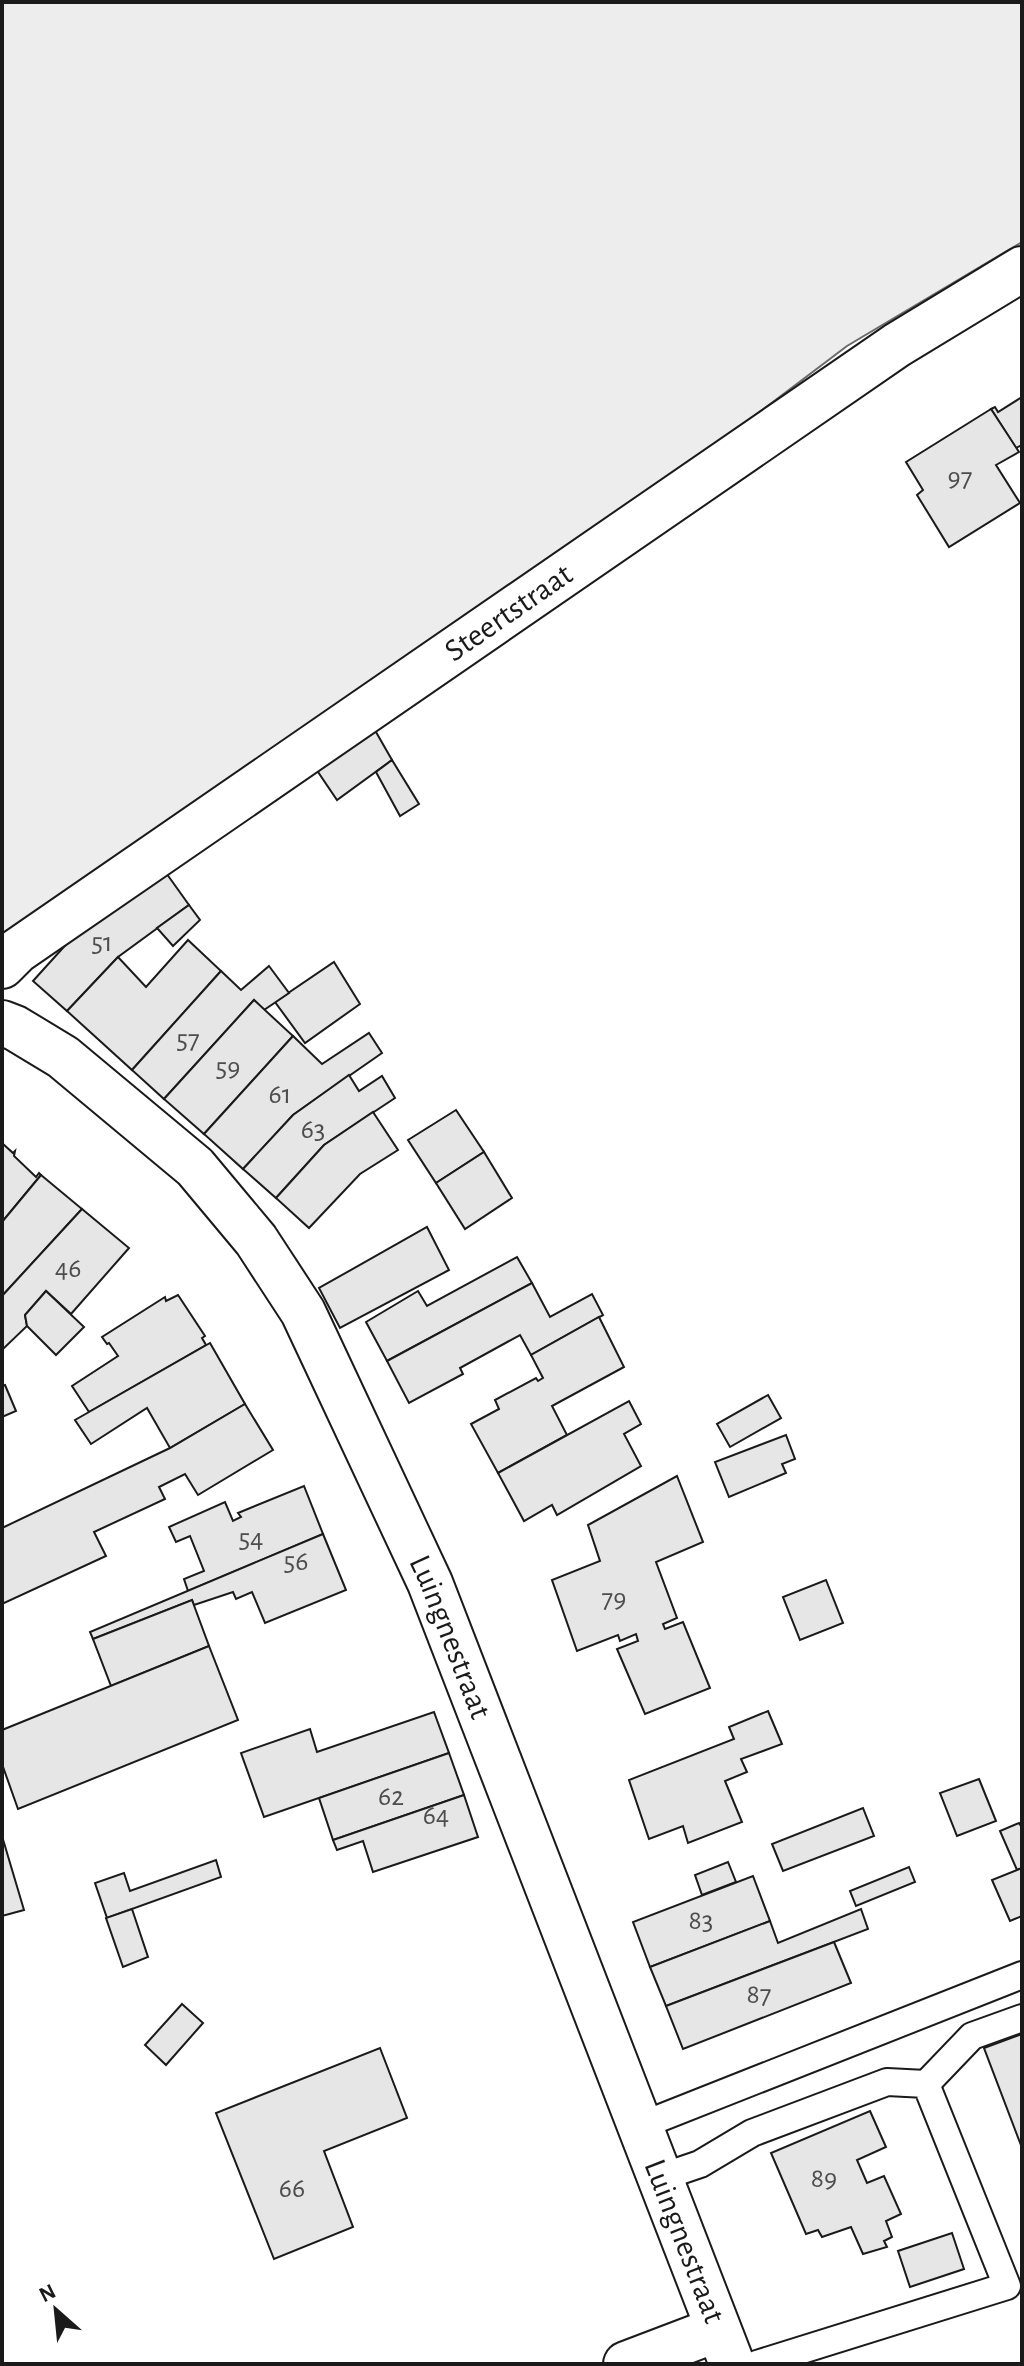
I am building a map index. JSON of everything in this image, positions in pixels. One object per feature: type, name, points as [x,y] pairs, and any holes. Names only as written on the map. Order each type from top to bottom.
[{"type":"street","name":"Steertstraat","points":[[2,966],[30,942],[897,345],[1022,269]]},
{"type":"street","name":"Luingnestraat","points":[[2,1023],[63,1057],[195,1167],[256,1240],[303,1312],[430,1583],[725,2347]]},
{"type":"street","points":[[626,2364],[725,2347]]},
{"type":"lane","points":[[640,2126],[1022,1975]]},
{"type":"lane","points":[[659,2178],[700,2164],[752,2133],[887,2082],[926,2084],[972,2036],[1022,2018]]},
{"type":"lane","points":[[757,2364],[1014,2284],[926,2084]]},
{"type":"shaded area","points":[[2,2],[1022,2],[1022,242],[847,346],[623,515],[2,934]]},
{"type":"building","points":[[1022,397],[1022,445],[1016,448],[991,409],[995,407],[998,412]]},
{"type":"building","points":[[991,409],[1019,452],[996,465],[1020,503],[949,547],[917,495],[923,490],[906,462]]},
{"type":"building","points":[[372,725],[392,760],[337,800],[314,766]]},
{"type":"building","points":[[392,760],[419,804],[400,816],[376,772]]},
{"type":"building","points":[[164,870],[189,905],[118,957],[67,1011],[33,981],[80,929]]},
{"type":"building","points":[[189,905],[200,920],[173,946],[157,928]]},
{"type":"building","points":[[188,940],[221,971],[132,1070],[67,1011],[118,957],[146,987]]},
{"type":"building","points":[[334,962],[360,1004],[305,1043],[275,1002]]},
{"type":"building","points":[[269,966],[289,993],[264,1010],[254,1000],[164,1099],[132,1070],[221,971],[241,990]]},
{"type":"building","points":[[254,1000],[293,1036],[204,1134],[164,1099]]},
{"type":"building","points":[[369,1033],[382,1053],[293,1115],[243,1169],[204,1134],[293,1036],[322,1064]]},
{"type":"building","points":[[349,1075],[359,1091],[382,1076],[395,1098],[324,1145],[276,1198],[243,1169],[293,1115]]},
{"type":"building","points":[[456,1110],[484,1152],[436,1183],[408,1140]]},
{"type":"building","points":[[373,1112],[398,1150],[360,1174],[309,1228],[276,1198],[324,1145]]},
{"type":"building","points":[[2,1143],[13,1153],[15,1151],[14,1156],[36,1177],[39,1173],[41,1175],[2,1222]]},
{"type":"building","points":[[484,1152],[512,1198],[465,1229],[436,1183]]},
{"type":"building","points":[[41,1175],[82,1209],[2,1296],[2,1222]]},
{"type":"building","points":[[82,1209],[129,1248],[71,1314],[46,1291],[25,1315],[27,1326],[2,1350],[2,1296]]},
{"type":"building","points":[[427,1227],[449,1270],[340,1328],[319,1288]]},
{"type":"building","points":[[517,1257],[532,1283],[387,1361],[366,1322],[418,1291],[427,1306]]},
{"type":"building","points":[[532,1283],[550,1317],[592,1294],[603,1315],[531,1355],[520,1335],[460,1368],[463,1374],[409,1403],[387,1361]]},
{"type":"building","points":[[46,1291],[84,1327],[56,1355],[27,1326],[25,1315]]},
{"type":"building","points":[[178,1295],[205,1336],[202,1338],[206,1345],[89,1412],[72,1386],[118,1356],[102,1337],[165,1297],[166,1301]]},
{"type":"building","points":[[599,1317],[624,1367],[552,1406],[567,1435],[498,1473],[471,1424],[499,1409],[495,1400],[536,1378],[538,1381],[543,1378],[531,1355]]},
{"type":"building","points":[[210,1343],[245,1404],[170,1448],[147,1408],[91,1444],[75,1420]]},
{"type":"building","points":[[5,1385],[16,1411],[2,1417],[2,1386]]},
{"type":"building","points":[[768,1395],[781,1418],[730,1447],[717,1424]]},
{"type":"building","points":[[629,1401],[641,1424],[624,1434],[641,1466],[557,1515],[552,1505],[524,1521],[498,1473]]},
{"type":"building","points":[[245,1404],[273,1450],[198,1495],[185,1474],[159,1487],[165,1499],[94,1532],[106,1556],[2,1604],[2,1528],[170,1448]]},
{"type":"building","points":[[786,1435],[795,1459],[782,1464],[786,1473],[729,1497],[715,1462]]},
{"type":"building","points":[[677,1476],[703,1542],[656,1562],[677,1618],[663,1624],[665,1629],[683,1622],[710,1688],[645,1714],[617,1649],[638,1641],[636,1634],[620,1641],[618,1635],[577,1651],[552,1580],[600,1561],[588,1525]]},
{"type":"building","points":[[304,1486],[323,1534],[188,1591],[184,1579],[204,1571],[190,1536],[176,1542],[169,1527],[225,1502],[233,1521],[241,1517],[238,1513]]},
{"type":"building","points":[[323,1534],[346,1590],[265,1623],[252,1592],[236,1599],[233,1592],[194,1605],[192,1600],[93,1639],[90,1632]]},
{"type":"building","points":[[826,1580],[843,1623],[800,1640],[783,1597]]},
{"type":"building","points":[[192,1600],[209,1646],[111,1686],[93,1639]]},
{"type":"building","points":[[209,1646],[238,1720],[18,1809],[2,1764],[2,1730]]},
{"type":"building","points":[[768,1711],[782,1744],[741,1759],[747,1772],[725,1781],[742,1822],[688,1843],[683,1826],[649,1839],[629,1780],[734,1739],[729,1727]]},
{"type":"building","points":[[434,1712],[449,1753],[264,1817],[241,1753],[310,1729],[317,1752]]},
{"type":"building","points":[[449,1753],[464,1795],[333,1840],[319,1798]]},
{"type":"building","points":[[979,1779],[996,1821],[957,1836],[940,1793]]},
{"type":"building","points":[[464,1795],[478,1837],[373,1872],[363,1841],[337,1850],[333,1840]]},
{"type":"building","points":[[863,1808],[874,1836],[783,1871],[772,1844]]},
{"type":"building","points":[[1019,1823],[1022,1828],[1022,1868],[1017,1870],[1000,1831]]},
{"type":"building","points":[[2,1836],[24,1910],[2,1916]]},
{"type":"building","points":[[216,1860],[221,1877],[107,1918],[95,1883],[124,1873],[130,1891]]},
{"type":"building","points":[[728,1862],[736,1882],[702,1895],[695,1875]]},
{"type":"building","points":[[909,1867],[915,1882],[856,1906],[850,1891]]},
{"type":"building","points":[[1022,1868],[1022,1916],[1010,1921],[992,1880]]},
{"type":"building","points":[[753,1876],[770,1921],[650,1967],[633,1922]]},
{"type":"building","points":[[132,1909],[148,1957],[123,1967],[106,1918]]},
{"type":"building","points":[[861,1909],[868,1929],[666,2006],[650,1967],[770,1921],[778,1943]]},
{"type":"building","points":[[834,1942],[851,1983],[683,2049],[666,2006]]},
{"type":"building","points":[[182,2004],[203,2023],[166,2065],[145,2045]]},
{"type":"building","points":[[1022,2034],[1022,2148],[984,2048]]},
{"type":"building","points":[[380,2048],[407,2118],[324,2151],[353,2227],[274,2259],[216,2113]]},
{"type":"building","points":[[870,2111],[886,2147],[857,2160],[867,2183],[884,2176],[901,2214],[886,2221],[892,2237],[884,2241],[887,2247],[863,2254],[851,2227],[822,2237],[818,2230],[806,2234],[771,2153]]},
{"type":"building","points":[[952,2233],[964,2269],[910,2287],[898,2251]]}]
